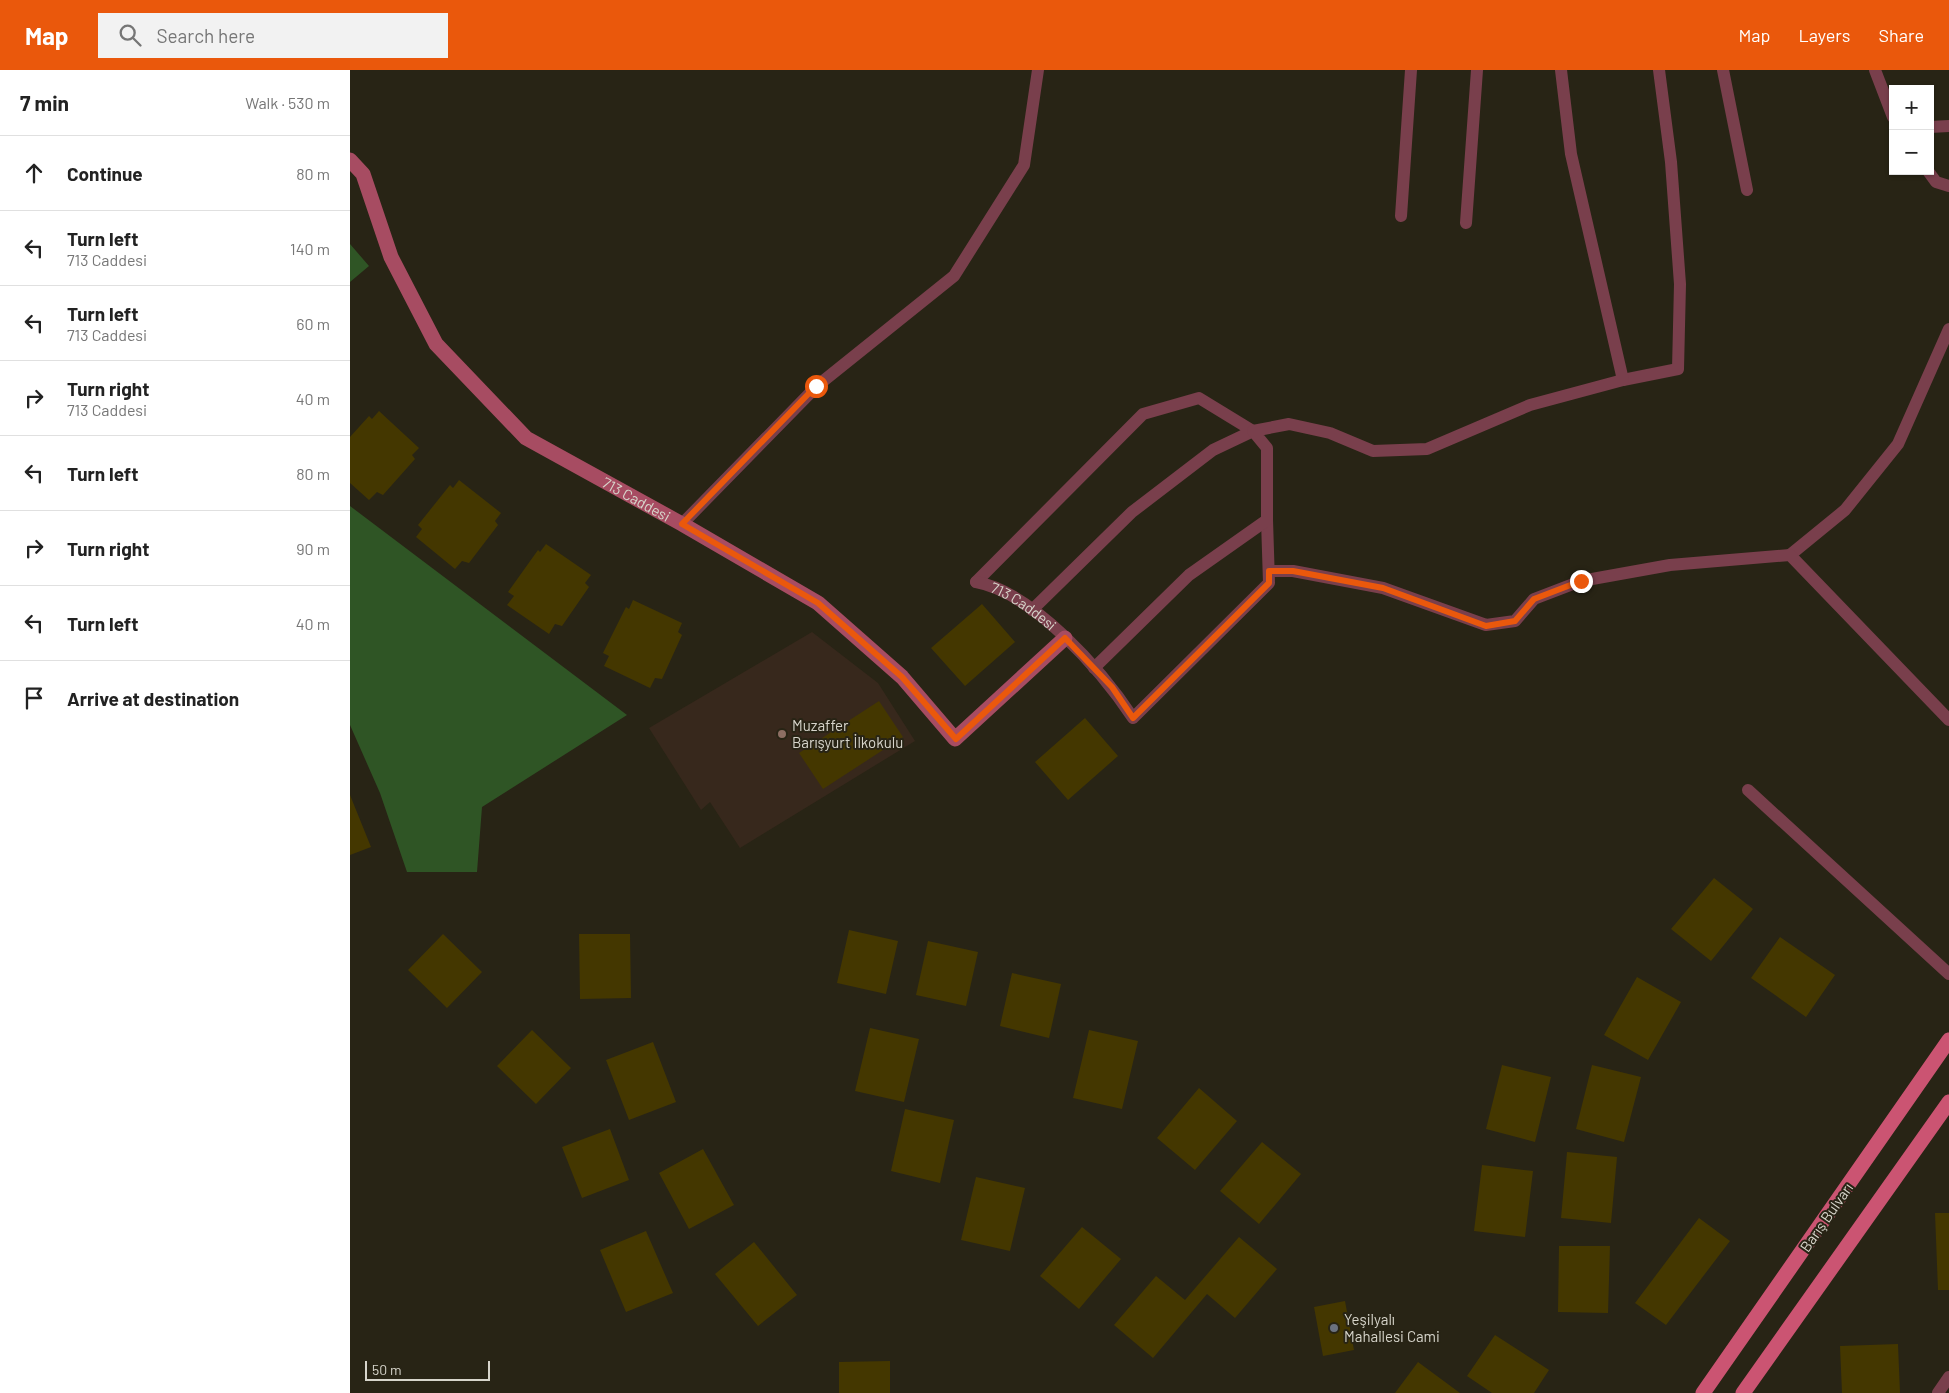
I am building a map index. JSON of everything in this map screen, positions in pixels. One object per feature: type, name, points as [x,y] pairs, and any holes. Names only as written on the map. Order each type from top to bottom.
[{"type":"main road","name":"Barış Bulvarı","points":[[1703,1393],[1949,1040]]},
{"type":"main road","points":[[1743,1393],[1949,1102]]},
{"type":"street","points":[[682,524],[816,386],[954,276],[1024,165],[1038,70]]},
{"type":"street","points":[[1401,216],[1411,70]]},
{"type":"street","points":[[1466,223],[1478,70]]},
{"type":"street","points":[[1561,70],[1571,154],[1623,380]]},
{"type":"street","points":[[1032,610],[1132,512],[1213,450],[1252,431],[1289,424],[1330,433],[1373,451],[1427,449],[1530,405],[1623,380],[1678,369],[1680,284],[1671,162],[1659,70]]},
{"type":"street","points":[[1724,70],[1747,190]]},
{"type":"street","points":[[1876,70],[1889,106]]},
{"type":"street","points":[[1934,127],[1949,126]]},
{"type":"street","name":"713 Caddesi","points":[[350,160],[363,174],[391,257],[436,344],[526,438],[682,524],[818,603],[902,677],[956,739],[1065,638]]},
{"type":"street","points":[[1931,175],[1936,182],[1949,186]]},
{"type":"street","points":[[1252,431],[1267,448],[1269,571],[1293,571],[1383,588],[1486,626],[1515,621],[1534,599],[1581,581],[1670,565],[1790,556],[1845,510],[1898,444],[1949,329]]},
{"type":"street","name":"713 Caddesi","points":[[1252,431],[1199,398],[1143,414],[976,582],[989,584],[1046,618],[1112,687],[1133,718],[1269,583],[1269,571]]},
{"type":"street","points":[[1094,668],[1189,574],[1267,520]]},
{"type":"street","points":[[1790,556],[1949,720]]},
{"type":"street","points":[[1748,790],[1949,974]]},
{"type":"street","points":[[1938,1393],[1949,1377]]},
{"type":"shaded area","name":"Muzaffer Barışyurt İlkokulu","points":[[812,632],[878,683],[915,741],[740,848],[710,802],[701,810],[649,728]]},
{"type":"green space","points":[[350,244],[369,266],[350,282]]},
{"type":"green space","points":[[350,506],[627,715],[482,807],[477,872],[407,872],[380,793],[350,725]]},
{"type":"building","points":[[379,411],[419,448],[412,455],[415,459],[383,495],[377,492],[369,500],[350,483],[350,437],[369,416],[372,419]]},
{"type":"building","points":[[459,480],[501,513],[495,521],[498,525],[469,563],[462,561],[455,569],[416,537],[422,529],[418,525],[450,485],[453,488]]},
{"type":"building","points":[[546,544],[591,575],[585,583],[589,587],[562,626],[555,624],[549,634],[507,605],[514,596],[508,592],[538,550],[540,552]]},
{"type":"building","points":[[633,600],[682,623],[678,632],[682,635],[662,679],[655,678],[650,688],[604,666],[609,656],[603,653],[626,607],[629,609]]},
{"type":"building","points":[[982,604],[1015,642],[965,686],[931,648]]},
{"type":"building","points":[[879,701],[903,737],[823,789],[799,753]]},
{"type":"building","points":[[1085,718],[1118,756],[1068,800],[1035,762]]},
{"type":"building","points":[[350,795],[371,847],[350,855]]},
{"type":"building","points":[[1714,878],[1753,909],[1711,961],[1671,929]]},
{"type":"building","points":[[849,930],[898,941],[886,994],[837,983]]},
{"type":"building","points":[[443,934],[482,972],[447,1008],[408,970]]},
{"type":"building","points":[[579,934],[630,934],[631,998],[580,999]]},
{"type":"building","points":[[1780,937],[1835,975],[1806,1017],[1751,978]]},
{"type":"building","points":[[928,941],[978,952],[966,1006],[916,995]]},
{"type":"building","points":[[1012,973],[1061,984],[1049,1038],[1000,1026]]},
{"type":"building","points":[[1637,977],[1681,1002],[1648,1060],[1604,1035]]},
{"type":"building","points":[[870,1028],[919,1039],[904,1102],[855,1091]]},
{"type":"building","points":[[532,1030],[571,1068],[536,1104],[497,1066]]},
{"type":"building","points":[[1089,1030],[1138,1041],[1122,1109],[1073,1098]]},
{"type":"building","points":[[653,1042],[676,1102],[629,1120],[606,1060]]},
{"type":"building","points":[[1502,1065],[1551,1077],[1535,1142],[1486,1129]]},
{"type":"building","points":[[1592,1065],[1641,1077],[1624,1142],[1576,1129]]},
{"type":"building","points":[[1199,1088],[1237,1121],[1195,1170],[1157,1138]]},
{"type":"building","points":[[905,1109],[954,1120],[940,1183],[891,1171]]},
{"type":"building","points":[[610,1129],[629,1180],[582,1198],[562,1147]]},
{"type":"building","points":[[1262,1142],[1301,1174],[1259,1224],[1220,1191]]},
{"type":"building","points":[[703,1149],[734,1205],[689,1229],[659,1173]]},
{"type":"building","points":[[1567,1152],[1617,1157],[1611,1223],[1561,1218]]},
{"type":"building","points":[[1482,1165],[1533,1171],[1525,1237],[1474,1231]]},
{"type":"building","points":[[976,1177],[1025,1188],[1010,1251],[961,1240]]},
{"type":"building","points":[[1935,1213],[1949,1213],[1949,1290],[1938,1290]]},
{"type":"building","points":[[1699,1218],[1730,1241],[1666,1325],[1635,1303]]},
{"type":"building","points":[[1082,1227],[1121,1259],[1079,1309],[1040,1276]]},
{"type":"building","points":[[646,1231],[673,1293],[626,1312],[600,1250]]},
{"type":"building","points":[[1239,1237],[1277,1269],[1235,1318],[1207,1294],[1153,1358],[1114,1325],[1156,1276],[1185,1300]]},
{"type":"building","points":[[754,1242],[797,1295],[758,1326],[715,1274]]},
{"type":"building","points":[[1559,1246],[1610,1246],[1608,1313],[1558,1312]]},
{"type":"building","name":"Yeşilyalı Mahallesi Cami","points":[[1345,1301],[1354,1350],[1323,1356],[1314,1307]]},
{"type":"building","points":[[1495,1335],[1549,1370],[1534,1393],[1492,1393],[1467,1376]]},
{"type":"building","points":[[1898,1344],[1900,1393],[1842,1393],[1840,1346]]},
{"type":"building","points":[[890,1361],[890,1393],[839,1393],[839,1362]]},
{"type":"building","points":[[1418,1362],[1460,1393],[1395,1393]]},
{"type":"place","name":"Muzaffer Barışyurt İlkokulu","points":[[782,734]]},
{"type":"place","name":"Yeşilyalı Mahallesi Cami","points":[[1334,1328]]},
{"type":"route","points":[[816,386],[682,524],[818,603],[902,677],[956,739],[1065,638],[1112,687],[1133,718],[1269,583],[1269,571],[1293,571],[1383,588],[1486,626],[1515,621],[1534,599],[1581,581]]}]
